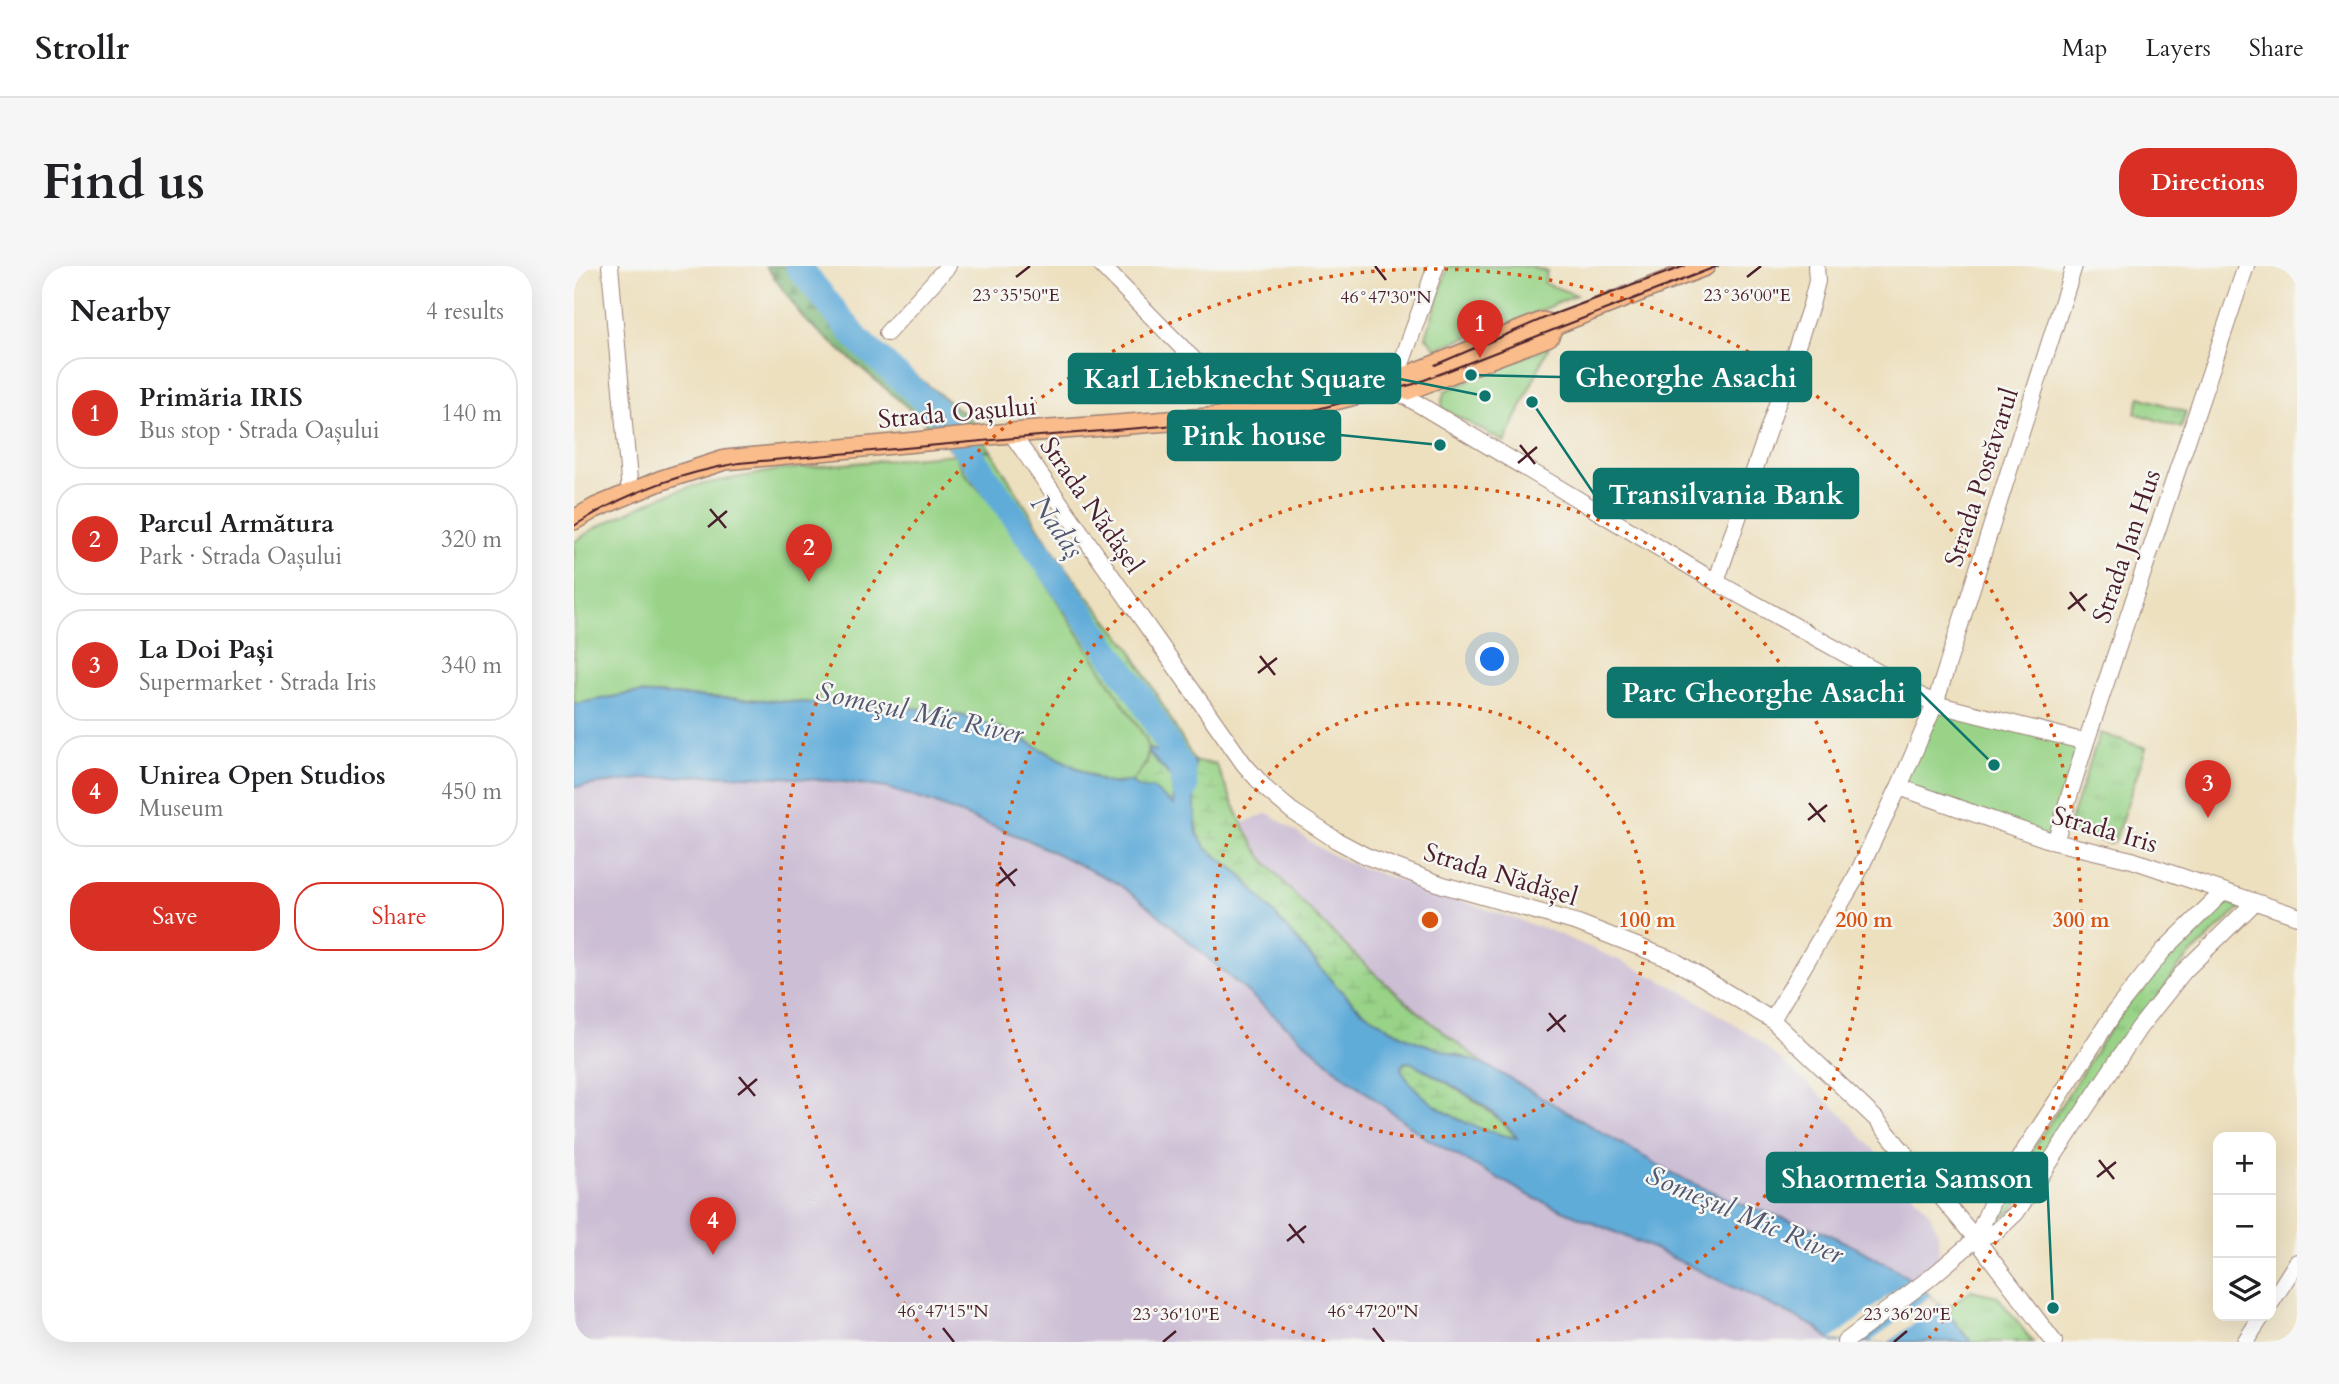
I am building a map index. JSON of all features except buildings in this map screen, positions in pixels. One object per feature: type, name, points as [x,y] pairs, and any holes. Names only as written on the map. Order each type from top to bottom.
[{"type":"main road","name":"Strada Oașului","points":[[574,520],[630,492],[725,460],[1004,433],[1248,415],[1331,401],[1395,385],[1407,390],[1549,337],[1554,325],[1705,266]]},
{"type":"street","points":[[610,266],[630,492]]},
{"type":"street","points":[[887,332],[947,266]]},
{"type":"street","points":[[1102,266],[1248,415]]},
{"type":"street","points":[[1436,266],[1395,385],[1405,397],[1716,582],[1935,704],[2086,742]]},
{"type":"street","points":[[1716,582],[1811,305],[1817,282],[1816,266]]},
{"type":"street","name":"Strada Postăvarul","points":[[1772,1020],[1853,883],[1899,788],[1935,704],[2074,266]]},
{"type":"street","name":"Strada Jan Hus","points":[[2055,842],[2246,266]]},
{"type":"street","name":"Strada Nădășel","points":[[1004,433],[1244,764],[1266,789],[1292,811],[1366,856],[1443,885],[1578,923],[1675,961],[1772,1020],[1876,1119],[1976,1239],[2054,1342]]},
{"type":"street","name":"Strada Iris","points":[[1899,788],[2055,842],[2132,860],[2297,916]]},
{"type":"street","points":[[1976,1239],[1994,1197],[2116,1010],[2163,951],[2223,892]]},
{"type":"street","points":[[1845,1342],[1930,1278],[1976,1239],[1997,1231],[2016,1213],[2139,1028],[2185,970],[2255,902]]},
{"type":"street","points":[[2276,1295],[2297,1262]]},
{"type":"street","points":[[2245,1342],[2259,1321]]},
{"type":"shaded area","points":[[709,774],[783,777],[887,788],[978,820],[1088,868],[1117,883],[1154,911],[1337,1070],[1424,1137],[1534,1198],[1648,1246],[1814,1326],[1833,1342],[574,1342],[574,787]]},
{"type":"shaded area","points":[[1268,813],[1326,852],[1356,866],[1551,931],[1621,961],[1684,992],[1755,1038],[1843,1115],[1929,1212],[1938,1233],[1939,1257],[1910,1279],[1824,1232],[1730,1200],[1679,1177],[1486,1065],[1383,984],[1291,891],[1262,856],[1243,823]]},
{"type":"green space","points":[[766,266],[807,266],[854,327],[972,420],[991,451],[955,454],[920,418],[804,319]]},
{"type":"green space","points":[[1448,266],[1530,266],[1547,272],[1544,283],[1576,295],[1522,319],[1436,348],[1426,337]]},
{"type":"green space","points":[[1549,346],[1505,442],[1443,409],[1445,391]]},
{"type":"green space","points":[[2140,397],[2186,412],[2181,428],[2135,413]]},
{"type":"green space","points":[[991,451],[1049,544],[1129,646],[1195,762],[1148,749],[1146,739],[1002,515],[964,473],[955,454]]},
{"type":"green space","points":[[955,454],[964,473],[1002,515],[1146,739],[1145,762],[1131,781],[1108,784],[1005,730],[964,716],[925,709],[633,693],[574,704],[574,542],[595,528],[660,497],[693,486],[778,470]]},
{"type":"green space","points":[[1935,704],[2086,742],[2055,842],[1899,787]]},
{"type":"green space","points":[[2100,733],[2146,748],[2115,840],[2110,844],[2072,832],[2069,824]]},
{"type":"green space","points":[[1148,752],[1171,777],[1175,806],[1131,781],[1146,764]]},
{"type":"green space","points":[[1195,762],[1215,763],[1256,847],[1299,898],[1400,996],[1486,1065],[1415,1041],[1387,1027],[1361,1010],[1337,987],[1239,873],[1206,848],[1197,833],[1193,783]]},
{"type":"green space","points":[[2223,901],[2241,907],[2180,965],[2013,1209],[2002,1218],[1992,1212],[2118,1017],[2168,953]]},
{"type":"green space","points":[[1410,1062],[1481,1105],[1518,1139],[1468,1124],[1437,1107],[1411,1084],[1401,1070],[1403,1063]]},
{"type":"green space","points":[[1971,1290],[1997,1296],[2033,1342],[1971,1342],[1945,1310]]},
{"type":"water","name":"Someşul Mic River","points":[[633,693],[925,709],[964,716],[1005,730],[1101,781],[1115,784],[1131,781],[1140,788],[1152,788],[1174,805],[1171,777],[1148,749],[1195,762],[1193,783],[1197,833],[1206,848],[1239,873],[1337,987],[1361,1010],[1415,1041],[1486,1065],[1679,1177],[1730,1200],[1824,1232],[1863,1251],[1921,1287],[1945,1310],[1971,1342],[1833,1342],[1814,1326],[1648,1246],[1534,1198],[1424,1137],[1337,1070],[1154,911],[1117,883],[1028,840],[887,788],[844,782],[709,775],[649,778],[574,787],[574,704]],"holes":[[[1410,1062],[1482,1104],[1517,1138],[1484,1130],[1437,1106],[1423,1096],[1401,1070],[1403,1063]]]},
{"type":"pier","points":[[1910,1279],[1923,1289],[1856,1342],[1831,1340]]},
{"type":"pier","points":[[1930,1296],[1939,1304],[1889,1342],[1870,1342]]},
{"type":"waterway","name":"Nadăș","points":[[798,266],[859,341],[938,412],[972,457],[1139,694],[1182,769],[1185,789]]},
{"type":"tram line","points":[[1435,365],[1554,314],[1685,266]]},
{"type":"tram line","points":[[574,526],[612,504],[653,486],[739,463],[1239,420],[1310,411],[1414,384],[1718,266]]},
{"type":"place","name":"Primăria IRIS","points":[[1480,358]]},
{"type":"place","name":"Gheorghe Asachi","points":[[1471,375]]},
{"type":"place","name":"Karl Liebknecht Square","points":[[1485,396]]},
{"type":"place","name":"Transilvania Bank","points":[[1532,402]]},
{"type":"place","name":"Pink house","points":[[1440,445]]},
{"type":"place","name":"Parcul Armătura","points":[[809,582]]},
{"type":"place","name":"Parc Gheorghe Asachi","points":[[1994,765]]},
{"type":"place","name":"La Doi Pași","points":[[2208,818]]},
{"type":"place","name":"Unirea Open Studios","points":[[713,1255]]},
{"type":"place","name":"Shaormeria Samson","points":[[2053,1308]]}]
